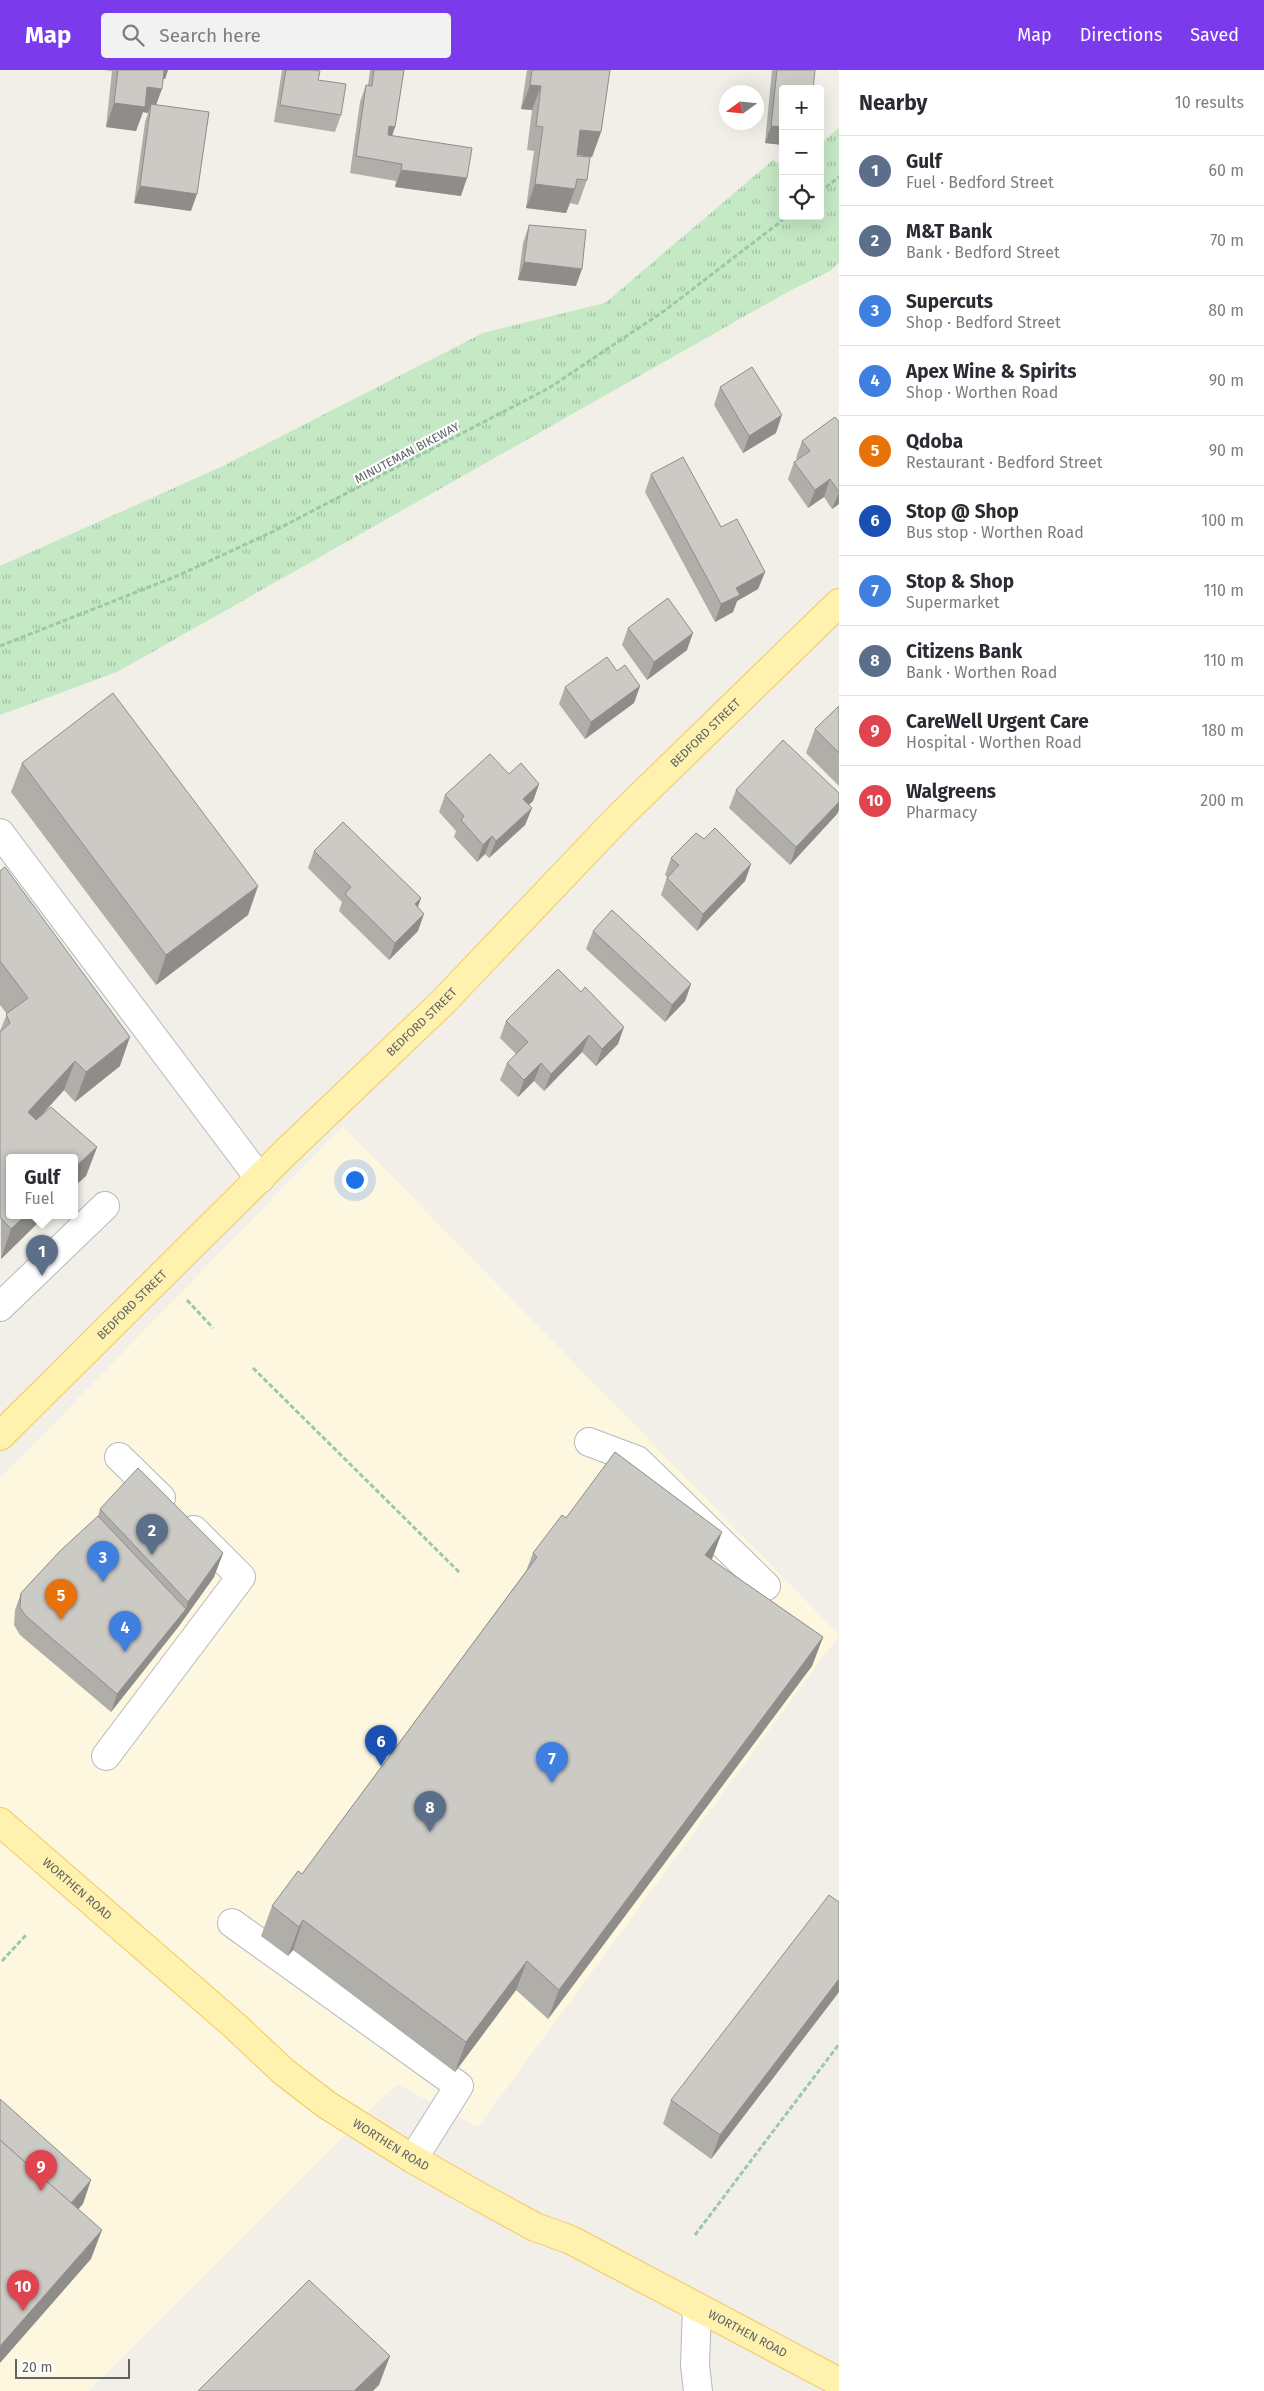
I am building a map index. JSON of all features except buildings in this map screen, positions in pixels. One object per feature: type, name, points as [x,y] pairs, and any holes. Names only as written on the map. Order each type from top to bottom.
[{"type":"main road","name":"BEDFORD STREET","points":[[0,1436],[260,1179],[443,1002],[619,817],[839,603]]},
{"type":"main road","name":"WORTHEN ROAD","points":[[0,1822],[234,2025],[284,2072],[328,2105],[413,2160],[535,2226],[571,2240],[839,2382]]},
{"type":"street","points":[[0,833],[260,1179]]},
{"type":"street","points":[[0,1307],[105,1206]]},
{"type":"street","points":[[589,1442],[637,1460],[766,1586]]},
{"type":"street","points":[[106,1756],[241,1577],[119,1457]]},
{"type":"street","points":[[232,1923],[459,2086],[413,2160]]},
{"type":"street","points":[[697,2307],[695,2365],[698,2391]]},
{"type":"path","points":[[824,189],[839,177]]},
{"type":"path","name":"MINUTEMAN BIKEWAY","points":[[0,646],[177,576],[262,537],[549,388],[664,311],[783,220]]},
{"type":"path","points":[[187,1300],[214,1328]]},
{"type":"path","points":[[253,1368],[460,1573]]},
{"type":"path","points":[[2,1961],[26,1935]]},
{"type":"path","points":[[695,2235],[839,2044]]},
{"type":"shaded area","points":[[343,1126],[839,1635],[478,2127],[397,2084],[88,2391],[0,2391],[0,1479]]},
{"type":"green space","points":[[839,128],[839,263],[830,271],[791,290],[117,672],[0,715],[0,566],[223,466],[483,333],[605,303],[773,160],[779,164],[779,220],[824,220],[824,141]]},
{"type":"place","name":"Gulf","points":[[42,1276]]},
{"type":"place","name":"M&T Bank","points":[[152,1555]]},
{"type":"place","name":"Supercuts","points":[[103,1582]]},
{"type":"place","name":"Qdoba","points":[[61,1620]]},
{"type":"place","name":"Apex Wine & Spirits","points":[[125,1652]]},
{"type":"place","name":"Stop @ Shop","points":[[381,1766]]},
{"type":"place","name":"Stop & Shop","points":[[552,1783]]},
{"type":"place","name":"Citizens Bank","points":[[430,1832]]},
{"type":"place","name":"CareWell Urgent Care","points":[[41,2191]]},
{"type":"place","name":"Walgreens","points":[[23,2311]]}]
